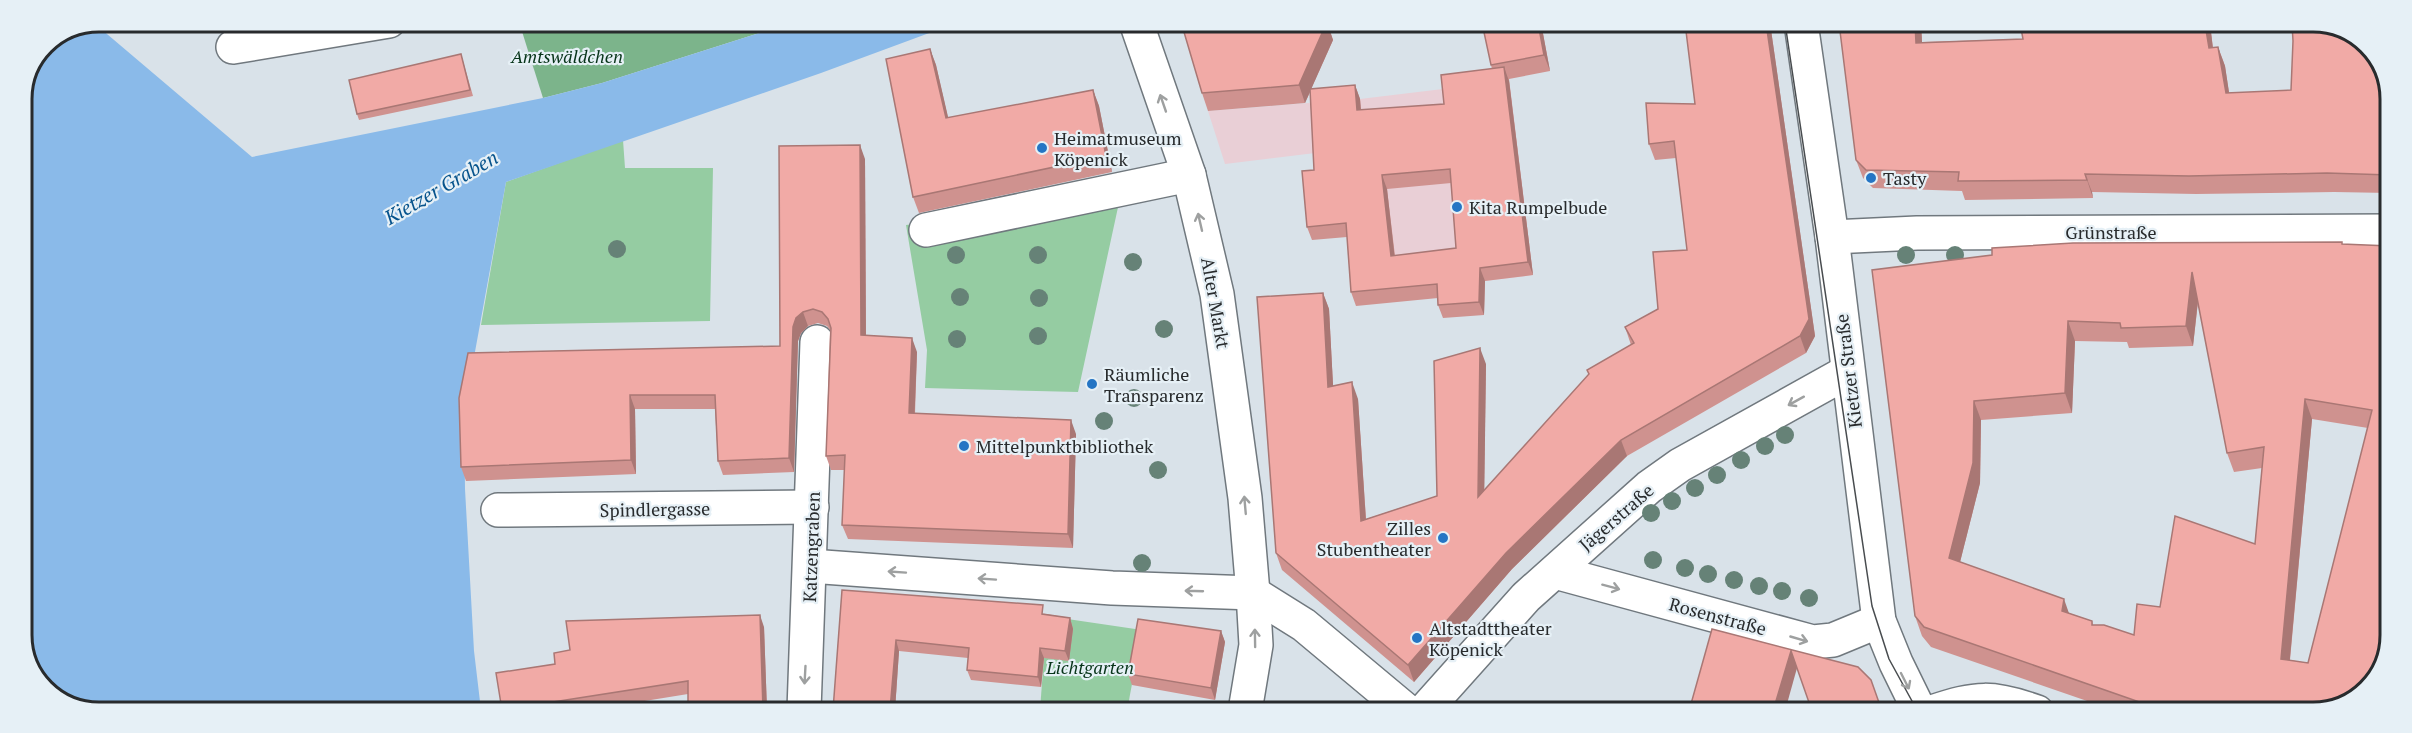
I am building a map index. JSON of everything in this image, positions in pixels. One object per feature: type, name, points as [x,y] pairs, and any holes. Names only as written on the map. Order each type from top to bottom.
[{"type":"street","points":[[233,47],[323,32]]},
{"type":"street","name":"Alter Markt","points":[[1139,32],[1189,175],[1217,294],[1245,498],[1253,593],[1256,645],[1246,702]]},
{"type":"street","name":"Kietzer Straße","points":[[1802,32],[1832,237],[1879,621],[1916,702]]},
{"type":"street","points":[[926,230],[1189,175]]},
{"type":"street","name":"Grünstraße","points":[[1832,237],[1917,233],[2380,231]]},
{"type":"street","name":"Katzengraben","points":[[804,702],[817,342]]},
{"type":"street","name":"Jägerstraße","points":[[1432,702],[1521,602],[1619,513],[1664,476],[1847,372]]},
{"type":"street","name":"Spindlergasse","points":[[498,510],[812,507]]},
{"type":"street","points":[[810,566],[1077,586],[1253,593],[1304,625],[1396,702]]},
{"type":"street","name":"Rosenstraße","points":[[1555,572],[1813,642],[1833,640],[1879,621]]},
{"type":"street","points":[[1961,702],[1987,699],[2011,702]]},
{"type":"shaded area","name":"Kita Rumpelbude","points":[[1509,81],[1533,275],[1485,281],[1482,259],[1396,269],[1381,145],[1225,164],[1208,111],[1360,99]]},
{"type":"green space","name":"Amtswäldchen","points":[[522,32],[763,32],[602,83],[543,98]]},
{"type":"green space","points":[[623,140],[625,168],[713,168],[710,321],[481,325],[506,182]]},
{"type":"green space","points":[[1120,198],[1078,392],[925,388],[927,350],[906,225]]},
{"type":"green space","name":"Lichtgarten","points":[[1047,616],[1142,630],[1129,702],[1041,702]]},
{"type":"water","name":"Kietzer Graben","points":[[105,32],[252,157],[543,98],[602,83],[763,32],[932,32],[821,73],[506,182],[464,412],[465,489],[474,651],[480,702],[98,702],[65,693],[54,685],[37,660],[32,639],[32,98],[37,73],[51,51],[73,37],[85,33]]},
{"type":"building","points":[[1184,32],[1323,32],[1299,85],[1202,93]]},
{"type":"building","points":[[1484,32],[1540,32],[1544,55],[1491,65]]},
{"type":"building","points":[[1686,32],[1767,32],[1809,319],[1800,336],[1621,440],[1506,553],[1408,665],[1276,553],[1257,297],[1323,293],[1328,387],[1352,382],[1361,521],[1437,496],[1434,361],[1480,348],[1478,497],[1589,374],[1587,370],[1634,343],[1625,327],[1658,309],[1653,252],[1687,250],[1674,141],[1649,144],[1646,103],[1695,104]]},
{"type":"building","points":[[1840,32],[1915,32],[1916,43],[2023,39],[2022,32],[2206,32],[2209,48],[2218,47],[2226,93],[2291,90],[2292,32],[2322,32],[2339,37],[2361,51],[2372,65],[2379,85],[2380,175],[2085,174],[2087,180],[1958,181],[1959,172],[1866,170],[1856,160]]},
{"type":"building","points":[[930,49],[946,118],[1093,90],[1106,156],[913,197],[886,59]]},
{"type":"building","points":[[461,54],[470,90],[357,114],[349,80]]},
{"type":"building","name":"Kita Rumpelbude","points":[[1504,67],[1528,262],[1480,268],[1479,302],[1438,305],[1437,284],[1351,292],[1346,223],[1307,227],[1302,171],[1314,170],[1310,89],[1355,85],[1357,110],[1444,104],[1441,75]],"holes":[[[1450,169],[1456,248],[1391,256],[1382,175]]]},
{"type":"building","points":[[860,145],[861,335],[912,338],[909,413],[1071,420],[1068,534],[842,525],[845,455],[826,456],[831,328],[822,312],[813,309],[803,312],[796,318],[793,327],[789,458],[718,461],[715,395],[630,395],[631,460],[461,467],[459,398],[468,353],[780,346],[779,146]]},
{"type":"building","points":[[2342,242],[2342,244],[2380,246],[2380,643],[2369,672],[2354,688],[2335,698],[2314,702],[2139,702],[1924,627],[1915,616],[1872,270],[1992,255],[1992,248],[2073,243]],"holes":[[[2192,272],[2227,453],[2264,447],[2255,544],[2175,516],[2160,607],[2137,604],[2134,635],[2104,625],[2092,625],[2092,621],[2062,611],[2064,599],[1949,558],[1973,463],[1974,401],[2065,393],[2068,321],[2120,323],[2121,328],[2186,326]],[[2305,399],[2372,410],[2308,663],[2281,659]]]},
{"type":"building","points":[[842,590],[1043,605],[1042,614],[1070,618],[1065,651],[1040,648],[1038,677],[967,670],[969,648],[896,640],[891,702],[834,702]]},
{"type":"building","points":[[760,615],[763,702],[688,702],[688,681],[553,702],[501,702],[496,673],[555,664],[554,653],[570,650],[566,621]]},
{"type":"building","points":[[1138,619],[1221,631],[1211,688],[1128,674]]},
{"type":"building","points":[[1712,629],[1858,667],[1871,680],[1879,702],[1809,702],[1791,651],[1776,702],[1692,702]]},
{"type":"tram line","points":[[1786,32],[1872,606],[1889,659],[1913,702]]},
{"type":"place","name":"Heimatmuseum Köpenick","points":[[1042,148]]},
{"type":"place","name":"Tasty","points":[[1871,178]]},
{"type":"place","name":"Kita Rumpelbude","points":[[1457,207]]},
{"type":"place","name":"Räumliche Transparenz","points":[[1092,384]]},
{"type":"place","name":"Mittelpunktbibliothek","points":[[964,446]]},
{"type":"place","name":"Zilles Stubentheater","points":[[1443,538]]},
{"type":"place","name":"Altstadttheater Köpenick","points":[[1417,638]]}]
